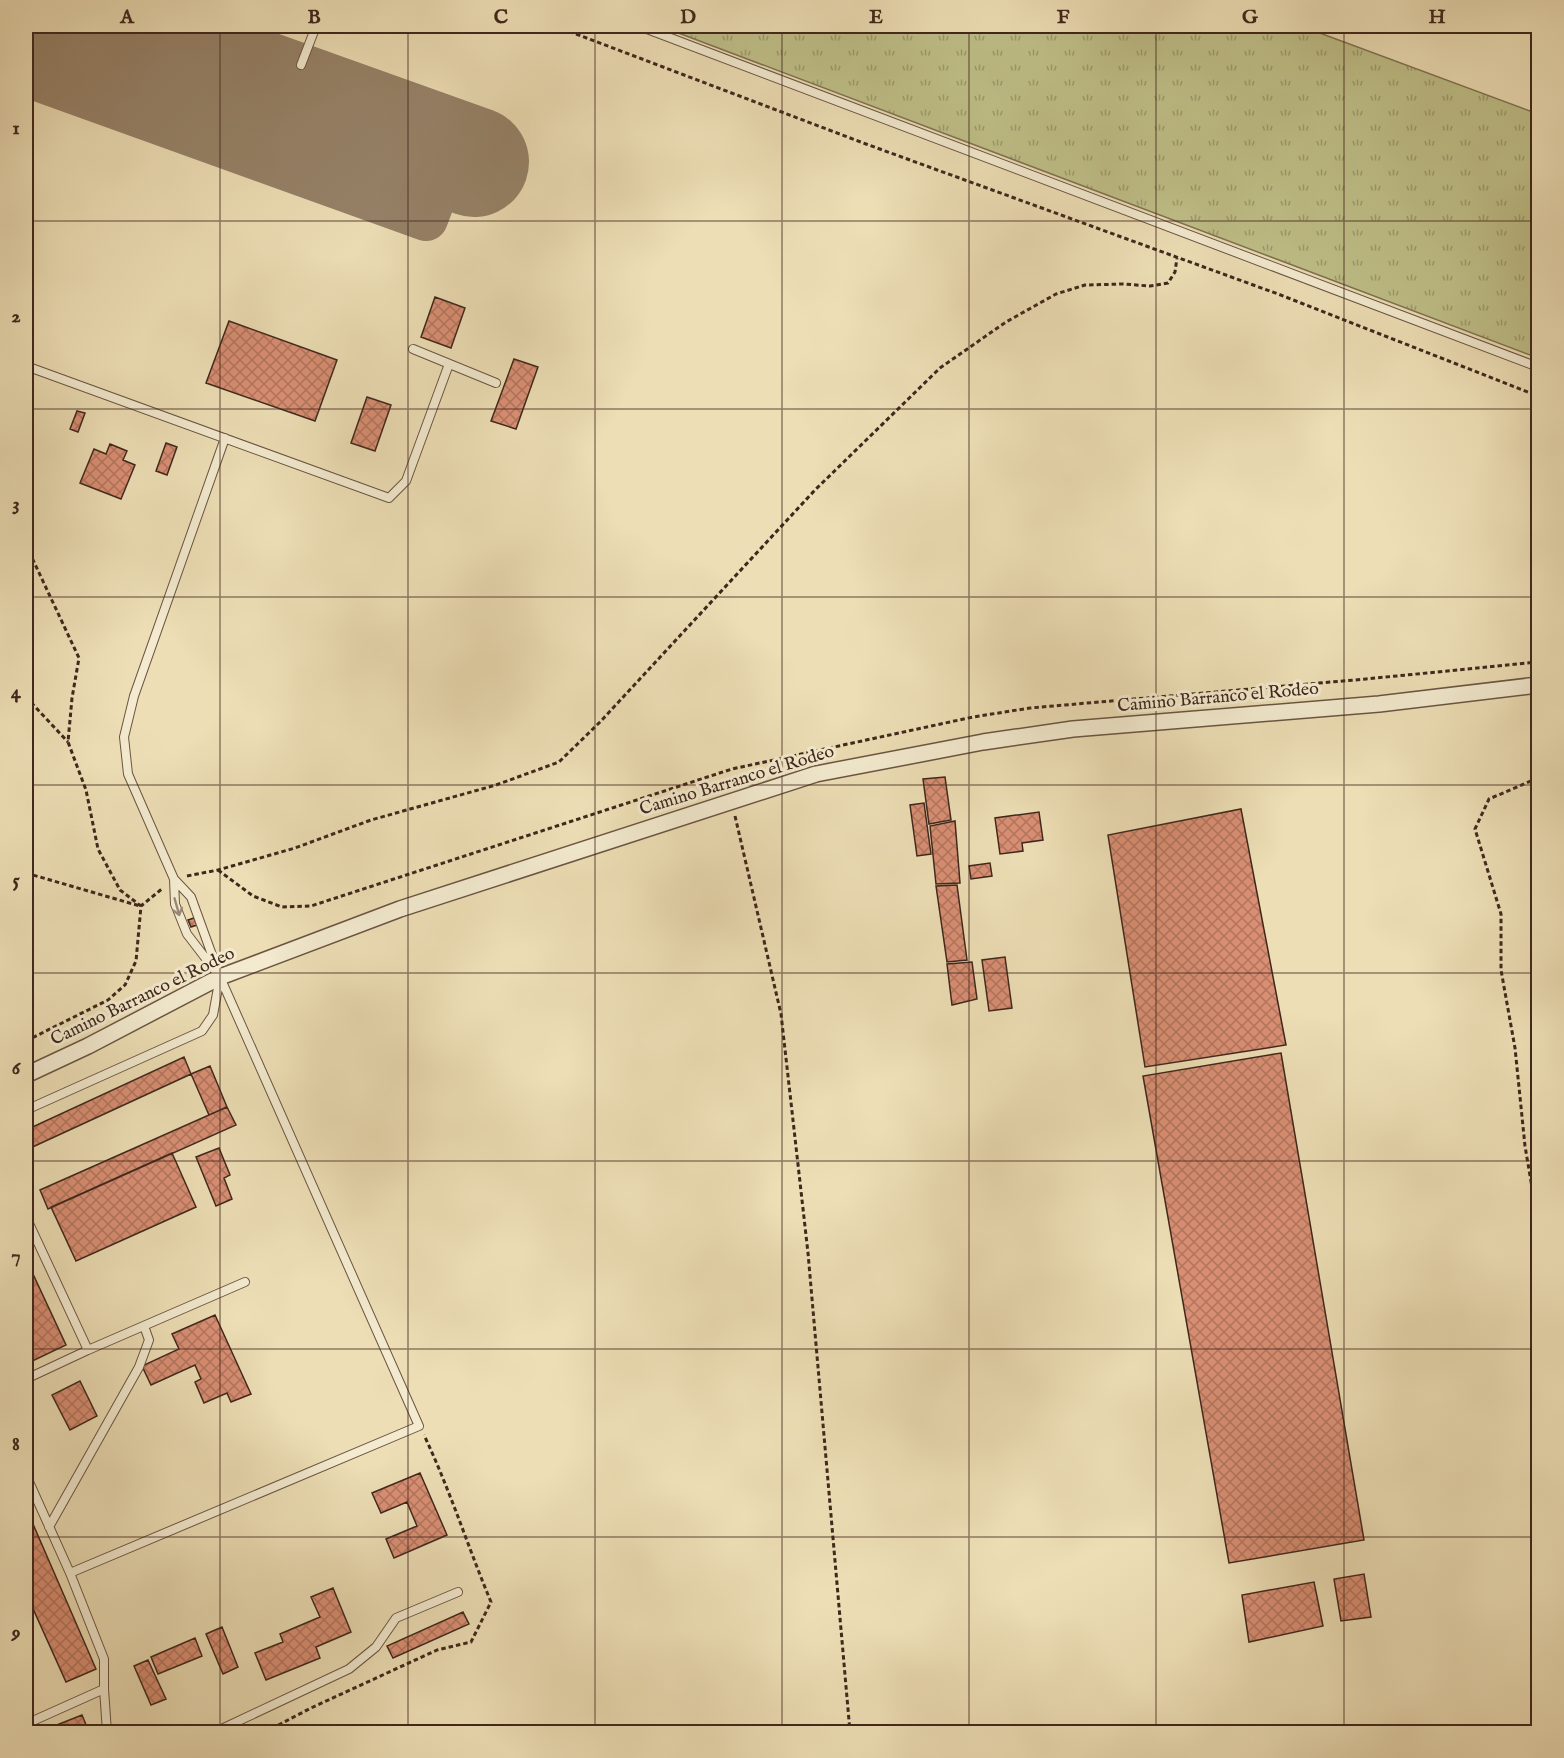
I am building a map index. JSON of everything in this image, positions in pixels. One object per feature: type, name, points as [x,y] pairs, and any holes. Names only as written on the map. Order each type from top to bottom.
[{"type":"street","name":"Camino Barranco el Rodeo","points":[[26,1075],[88,1046],[220,977],[400,909],[816,774],[983,742],[1051,732],[1379,704],[1539,685]]},
{"type":"lane","points":[[301,65],[316,26]]},
{"type":"lane","points":[[639,26],[1539,367]]},
{"type":"lane","points":[[413,349],[496,383]]},
{"type":"lane","points":[[26,366],[389,498],[406,481],[449,364]]},
{"type":"lane","points":[[70,1573],[419,1426],[220,977],[191,897],[174,879],[128,774],[124,736],[134,696],[225,438]]},
{"type":"lane","points":[[26,1110],[202,1031],[213,1015],[220,977],[187,934],[175,904],[174,879]]},
{"type":"lane","points":[[26,1217],[88,1350]]},
{"type":"lane","points":[[26,1378],[245,1282]]},
{"type":"lane","points":[[49,1527],[139,1367],[149,1340],[144,1326]]},
{"type":"lane","points":[[26,1475],[70,1573],[104,1659],[107,1732]]},
{"type":"lane","points":[[215,1732],[349,1669],[376,1647],[396,1618],[458,1592]]},
{"type":"lane","points":[[26,1724],[104,1689]]},
{"type":"path","points":[[555,26],[866,144],[1278,294],[1539,396]]},
{"type":"path","points":[[26,1041],[108,1000],[125,985],[136,961],[141,906],[174,879],[218,870],[295,848],[371,820],[496,785],[559,762],[600,722],[815,490],[940,368],[1006,322],[1056,294],[1085,285],[1150,286],[1168,283],[1175,272],[1177,258]]},
{"type":"path","points":[[26,545],[79,658],[68,742]]},
{"type":"path","points":[[26,697],[68,742],[86,790],[98,849],[120,890],[141,906]]},
{"type":"path","points":[[1539,778],[1489,799],[1475,829],[1501,914],[1501,970],[1515,1048],[1525,1146],[1539,1223]]},
{"type":"path","points":[[731,801],[782,1014],[808,1253],[850,1732]]},
{"type":"path","points":[[26,873],[141,906]]},
{"type":"green space","points":[[660,26],[1301,26],[1538,114],[1538,358]]},
{"type":"building","points":[[435,297],[465,308],[451,348],[421,337]]},
{"type":"building","points":[[229,321],[337,360],[315,421],[206,383]]},
{"type":"building","points":[[514,359],[538,367],[516,429],[491,421]]},
{"type":"building","points":[[367,397],[391,405],[375,451],[351,443]]},
{"type":"building","points":[[77,411],[85,413],[78,432],[70,429]]},
{"type":"building","points":[[166,443],[177,447],[167,475],[156,471]]},
{"type":"building","points":[[110,444],[127,451],[123,460],[135,465],[121,499],[80,483],[94,449],[106,454]]},
{"type":"building","points":[[945,777],[951,820],[929,824],[923,779]]},
{"type":"building","points":[[924,803],[931,854],[917,856],[910,805]]},
{"type":"building","points":[[1241,809],[1286,1045],[1145,1067],[1108,835]]},
{"type":"building","points":[[1039,812],[1043,840],[1022,843],[1023,851],[1000,854],[995,818]]},
{"type":"building","points":[[955,821],[960,883],[936,884],[930,826]]},
{"type":"building","points":[[990,863],[992,876],[971,879],[969,866]]},
{"type":"building","points":[[957,885],[967,960],[947,962],[936,886]]},
{"type":"building","points":[[194,918],[197,925],[191,927],[188,920]]},
{"type":"building","points":[[1005,957],[1012,1008],[989,1011],[982,960]]},
{"type":"building","points":[[972,962],[977,999],[952,1005],[947,964]]},
{"type":"building","points":[[1281,1053],[1364,1540],[1229,1563],[1143,1076]]},
{"type":"building","points":[[184,1057],[191,1074],[26,1150],[26,1130]]},
{"type":"building","points":[[210,1066],[227,1107],[209,1115],[191,1074]]},
{"type":"building","points":[[227,1107],[236,1125],[48,1209],[40,1190]]},
{"type":"building","points":[[219,1148],[230,1175],[224,1178],[232,1199],[216,1206],[196,1157]]},
{"type":"building","points":[[172,1153],[196,1207],[76,1261],[51,1207]]},
{"type":"building","points":[[26,1259],[66,1345],[26,1364]]},
{"type":"building","points":[[215,1315],[251,1394],[231,1402],[227,1393],[204,1403],[195,1382],[201,1379],[195,1365],[151,1385],[142,1366],[179,1349],[172,1334]]},
{"type":"building","points":[[80,1381],[97,1416],[70,1430],[52,1395]]},
{"type":"building","points":[[420,1473],[447,1535],[394,1558],[386,1539],[417,1526],[407,1502],[381,1513],[372,1493]]},
{"type":"building","points":[[26,1508],[96,1669],[66,1682],[26,1593]]},
{"type":"building","points":[[1364,1574],[1371,1617],[1341,1621],[1334,1579]]},
{"type":"building","points":[[1314,1582],[1323,1626],[1249,1642],[1242,1595]]},
{"type":"building","points":[[333,1588],[351,1632],[316,1647],[320,1658],[266,1680],[255,1653],[283,1642],[280,1634],[320,1617],[311,1597]]},
{"type":"building","points":[[463,1612],[469,1624],[393,1658],[387,1646]]},
{"type":"building","points":[[222,1627],[238,1667],[223,1674],[206,1634]]},
{"type":"building","points":[[195,1638],[202,1656],[158,1674],[151,1657]]},
{"type":"building","points":[[148,1660],[166,1699],[151,1705],[134,1666]]},
{"type":"building","points":[[82,1715],[89,1732],[39,1732]]},
{"type":"taxiway","points":[[26,30],[459,185]]},
{"type":"taxiway","points":[[26,75],[426,219],[441,179]]},
{"type":"runway","points":[[93,26],[474,162]]}]
